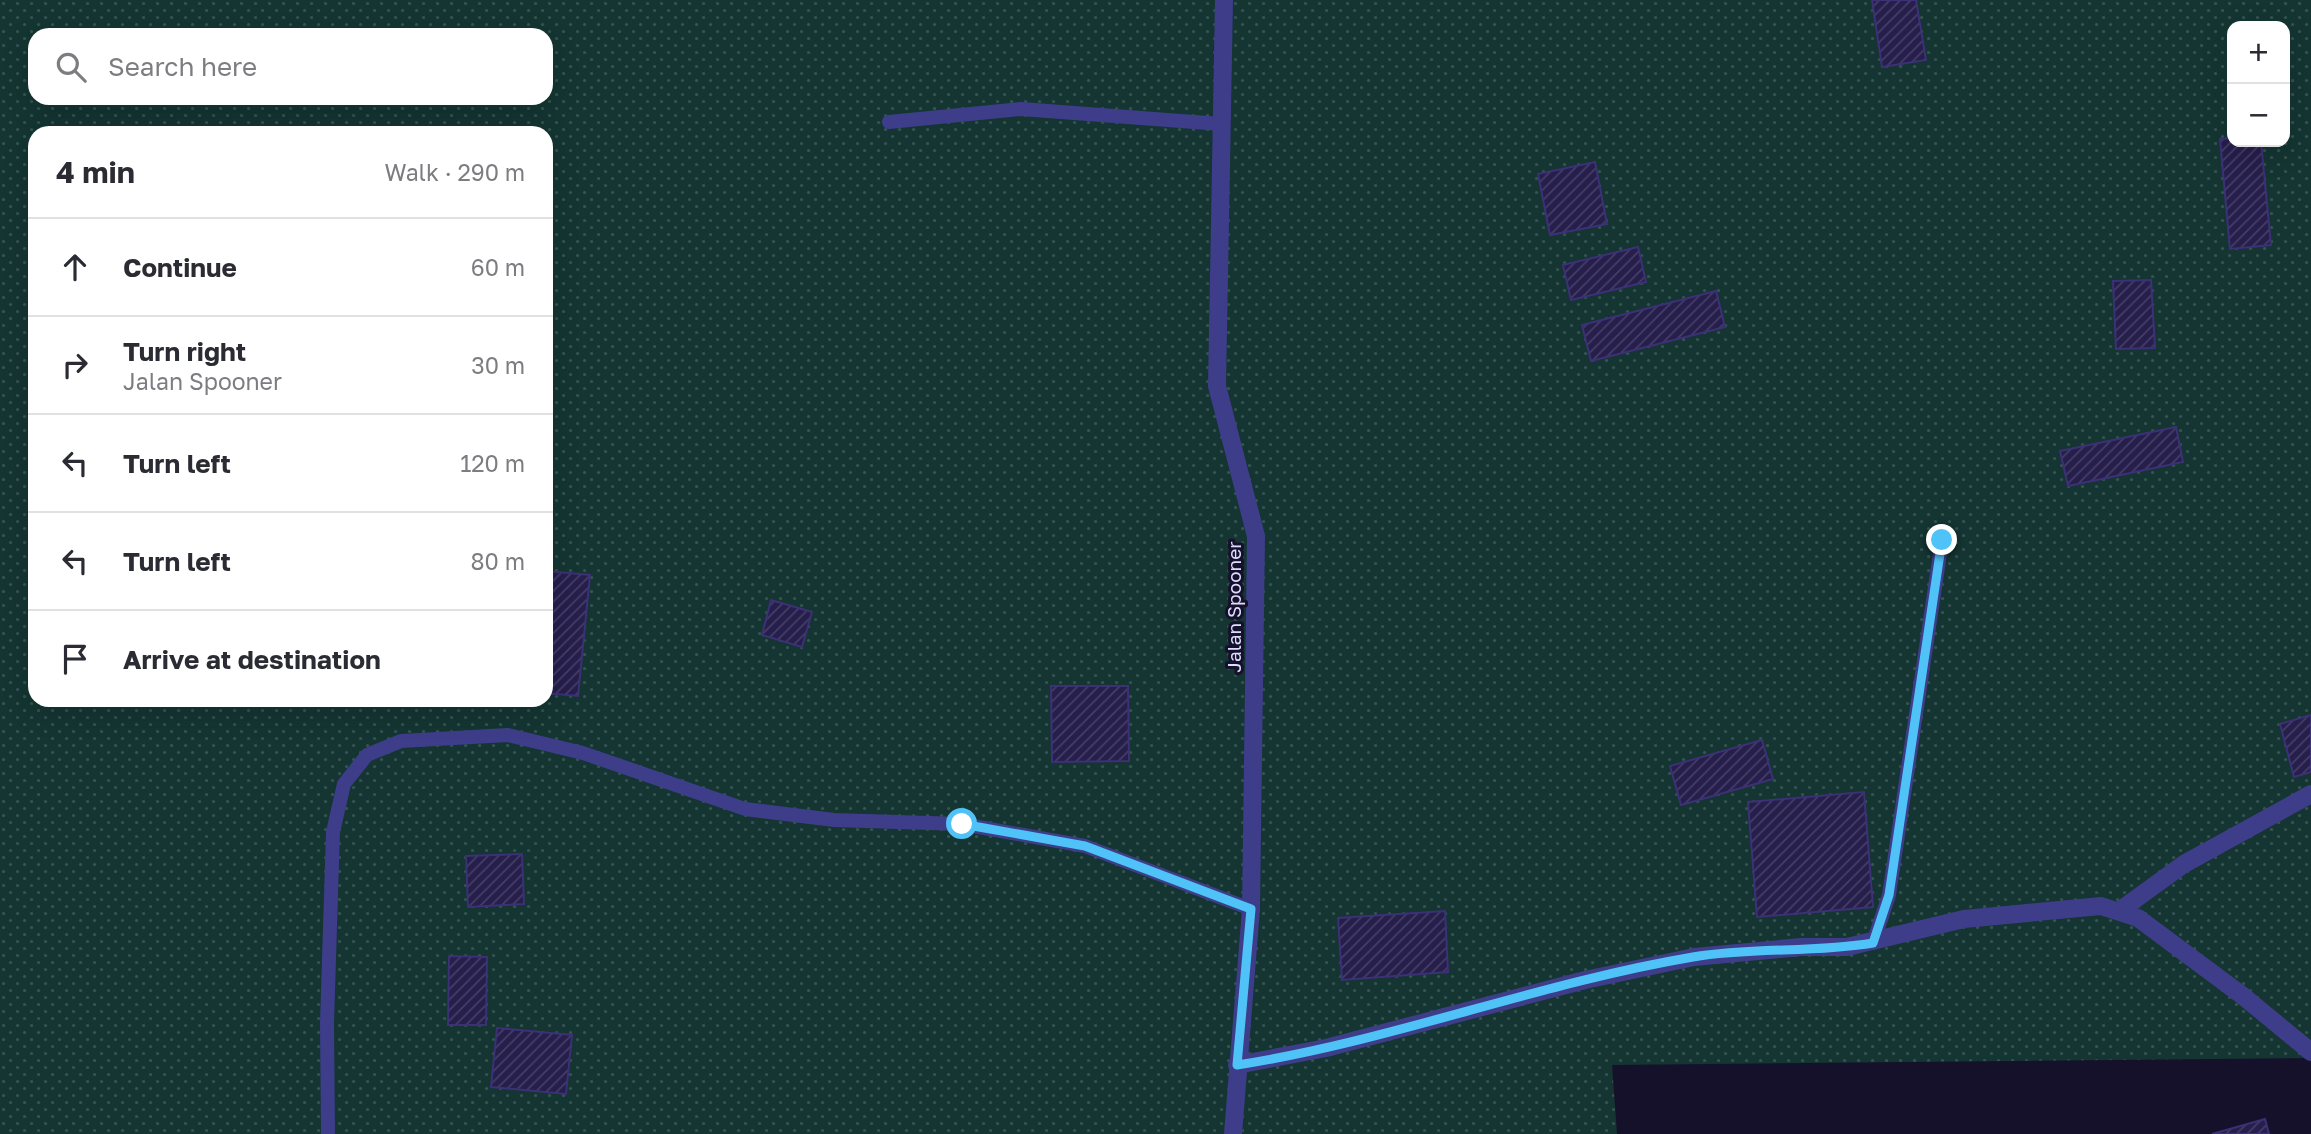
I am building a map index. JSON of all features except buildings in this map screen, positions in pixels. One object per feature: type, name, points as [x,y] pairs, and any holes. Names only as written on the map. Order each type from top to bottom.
[{"type":"street","name":"Jalan Spooner","points":[[1224,0],[1217,386],[1256,536],[1251,909],[1233,1134]]},
{"type":"street","points":[[2119,911],[2183,864],[2311,794]]},
{"type":"street","points":[[1237,1065],[1326,1048],[1559,986],[1694,957],[1873,943],[1964,919],[2101,906],[2138,918],[2311,1052]]},
{"type":"lane","points":[[889,122],[1021,109],[1222,124]]},
{"type":"lane","points":[[1873,943],[1889,895],[1942,540]]},
{"type":"lane","points":[[327,1134],[327,1023],[333,832],[344,785],[368,755],[401,741],[508,735],[583,753],[745,809],[834,820],[962,824],[1085,846],[1251,909]]},
{"type":"green space","points":[[0,0],[2311,0],[2311,1058],[1612,1065],[1617,1134],[0,1134]]},
{"type":"route","points":[[962,824],[1085,846],[1251,909],[1237,1065],[1326,1048],[1585,980],[1694,957],[1873,943],[1889,895],[1942,540]]}]
